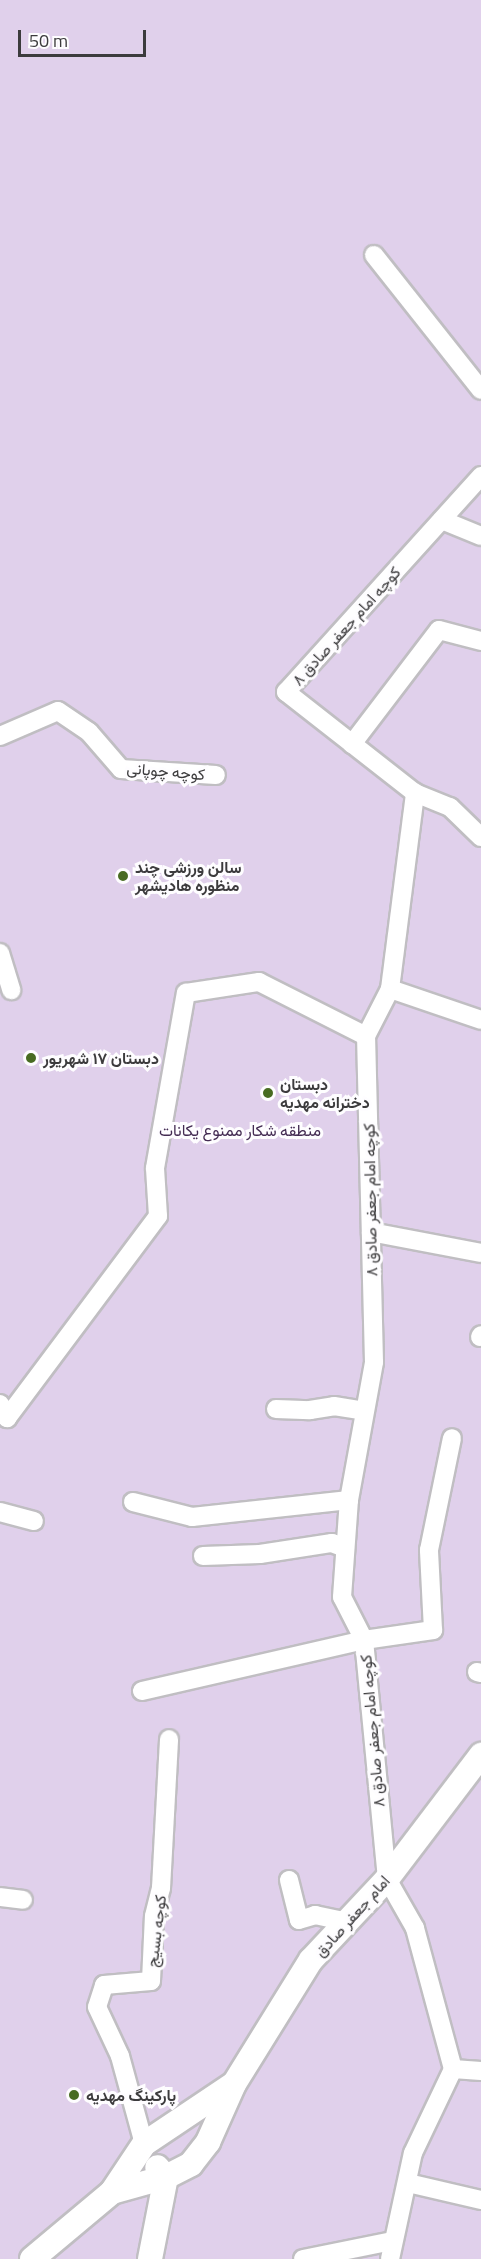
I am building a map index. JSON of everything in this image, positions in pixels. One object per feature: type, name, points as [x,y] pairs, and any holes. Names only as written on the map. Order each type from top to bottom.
[{"type":"main road","name":"امام جعفر صادق","points":[[112,2192],[166,2177],[191,2164],[208,2142],[234,2084],[311,1960],[387,1879],[481,1755]]},
{"type":"main road","points":[[32,2259],[112,2192],[144,2144],[234,2084]]},
{"type":"main road","points":[[186,2118],[191,2114],[207,2118],[208,2142]]},
{"type":"main road","points":[[144,2144],[146,2154],[166,2177],[150,2259]]},
{"type":"street","points":[[374,255],[481,390]]},
{"type":"street","name":"کوچه امام جعفر صادق ۸","points":[[387,1879],[364,1640],[342,1597],[349,1500],[374,1362],[366,1036],[390,989],[415,793],[286,692],[481,476]]},
{"type":"street","points":[[442,520],[481,536]]},
{"type":"street","points":[[352,744],[440,630],[481,641]]},
{"type":"street","name":"کوچه چوپانی","points":[[0,736],[58,711],[89,732],[121,769],[216,775]]},
{"type":"street","points":[[415,793],[450,807],[481,837]]},
{"type":"street","points":[[0,953],[11,990]]},
{"type":"street","points":[[0,1404],[7,1418],[158,1216],[155,1168],[186,993],[259,982],[366,1036]]},
{"type":"street","points":[[390,989],[481,1020]]},
{"type":"street","points":[[371,1232],[481,1253]]},
{"type":"street","points":[[276,1409],[310,1410],[334,1406],[365,1411]]},
{"type":"street","points":[[142,1691],[364,1640],[433,1630],[429,1541],[452,1438]]},
{"type":"street","points":[[133,1502],[192,1517],[349,1500]]},
{"type":"street","points":[[0,1512],[34,1521]]},
{"type":"street","points":[[203,1556],[261,1554],[332,1543],[345,1548]]},
{"type":"street","name":"کوچه بسیج","points":[[144,2144],[120,2056],[97,2007],[104,1985],[151,1981],[154,1916],[161,1888],[169,1739]]},
{"type":"street","points":[[387,1879],[415,1928],[453,2069],[413,2153],[408,2183],[392,2241],[390,2259]]},
{"type":"street","points":[[289,1880],[299,1920],[315,1915],[346,1922]]},
{"type":"street","points":[[0,1897],[23,1900]]},
{"type":"street","points":[[453,2069],[481,2072]]},
{"type":"street","points":[[408,2183],[481,2200]]},
{"type":"street","points":[[303,2259],[392,2241]]},
{"type":"green space","name":"منطقه شکار ممنوع یکانات","points":[[0,0],[481,0],[481,2259],[0,2259]]},
{"type":"place","name":"سالن ورزشی چند منظوره هادیشهر","points":[[123,876]]},
{"type":"place","name":"دبستان ۱۷ شهریور","points":[[31,1058]]},
{"type":"place","name":"دبستان دخترانه مهدیه","points":[[268,1093]]},
{"type":"place","name":"پارکینگ مهدیه","points":[[74,2095]]}]
